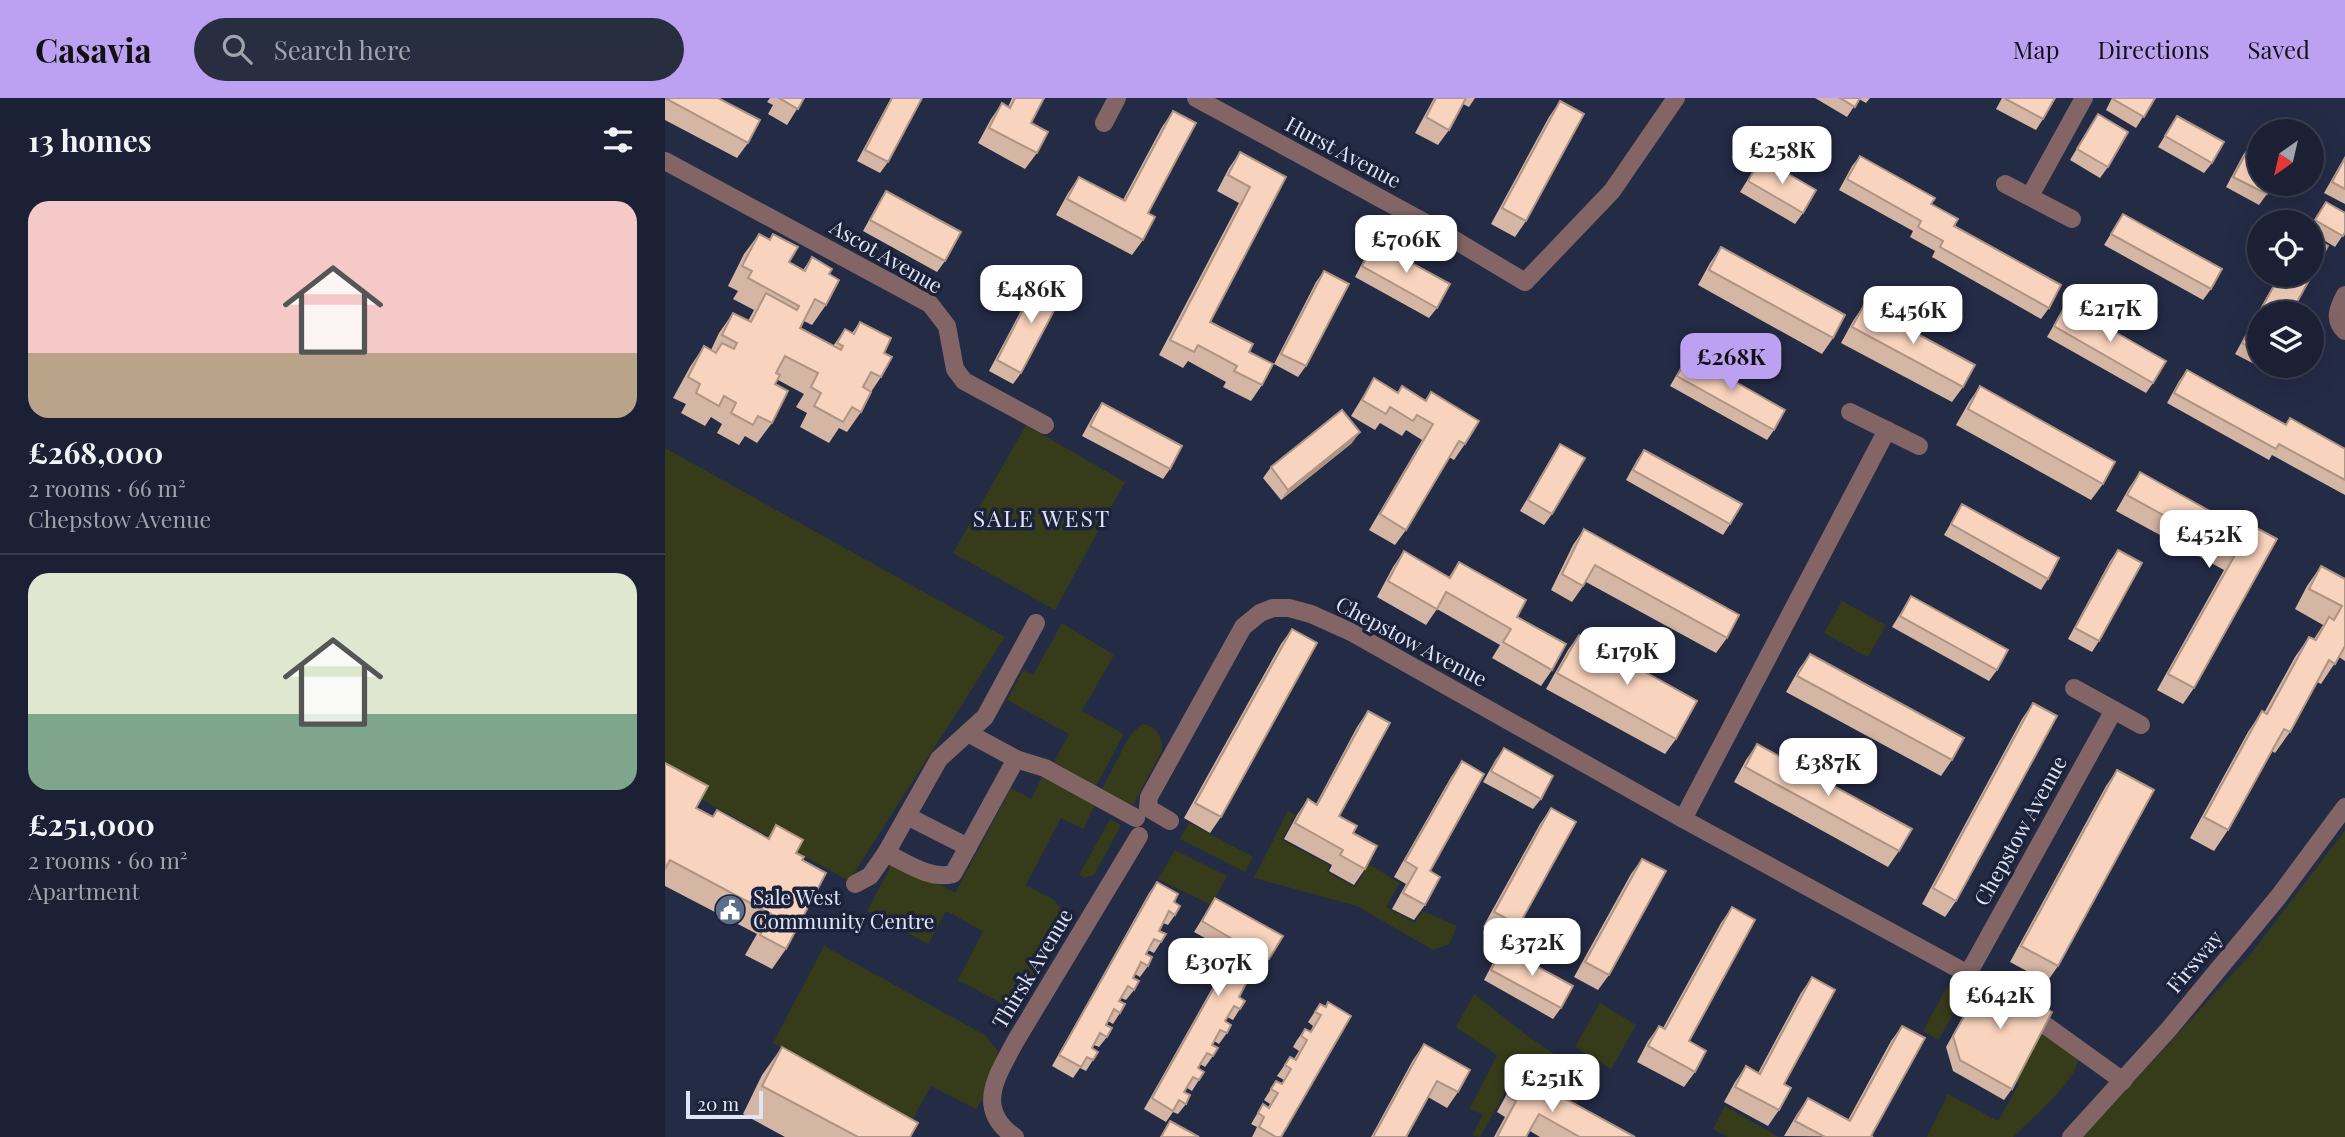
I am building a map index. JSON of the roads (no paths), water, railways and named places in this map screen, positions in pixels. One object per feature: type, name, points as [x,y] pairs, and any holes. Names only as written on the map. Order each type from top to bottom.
[{"type":"street","points":[[1104,123],[1117,98]]},
{"type":"street","name":"Hurst Avenue","points":[[1196,98],[1433,228],[1525,282],[1612,191],[1676,98]]},
{"type":"street","points":[[2030,196],[2084,98]]},
{"type":"street","name":"Ascot Avenue","points":[[665,160],[930,304],[947,326],[955,369],[964,381],[1045,425]]},
{"type":"street","points":[[2005,184],[2072,219]]},
{"type":"street","points":[[2345,295],[2337,316],[2339,325],[2345,331]]},
{"type":"street","points":[[1850,412],[1919,446]]},
{"type":"street","points":[[1683,819],[1887,430]]},
{"type":"street","name":"Chepstow Avenue","points":[[1170,821],[1148,808],[1149,797],[1243,627],[1260,613],[1273,608],[1289,608],[1311,614],[1351,632],[1683,819],[1968,974],[2043,1022],[2123,1082]]},
{"type":"street","points":[[855,884],[870,876],[887,853],[939,759],[985,718],[1036,623]]},
{"type":"street","points":[[2074,688],[2141,725]]},
{"type":"street","name":"Chepstow Avenue","points":[[1968,974],[2114,710]]},
{"type":"street","points":[[887,853],[929,874],[953,874],[1016,759],[968,733]]},
{"type":"street","name":"Thirsk Avenue","points":[[1004,1135],[992,1107],[992,1091],[998,1075],[1137,827],[1045,768],[1016,759]]},
{"type":"street","name":"Firsway","points":[[2071,1137],[2123,1082],[2279,896],[2345,807]]},
{"type":"street","points":[[907,816],[968,847]]},
{"type":"place","name":"Sale West Community Centre","points":[[730,910]]},
{"type":"district","name":"SALE WEST","points":[[1042,519]]}]
